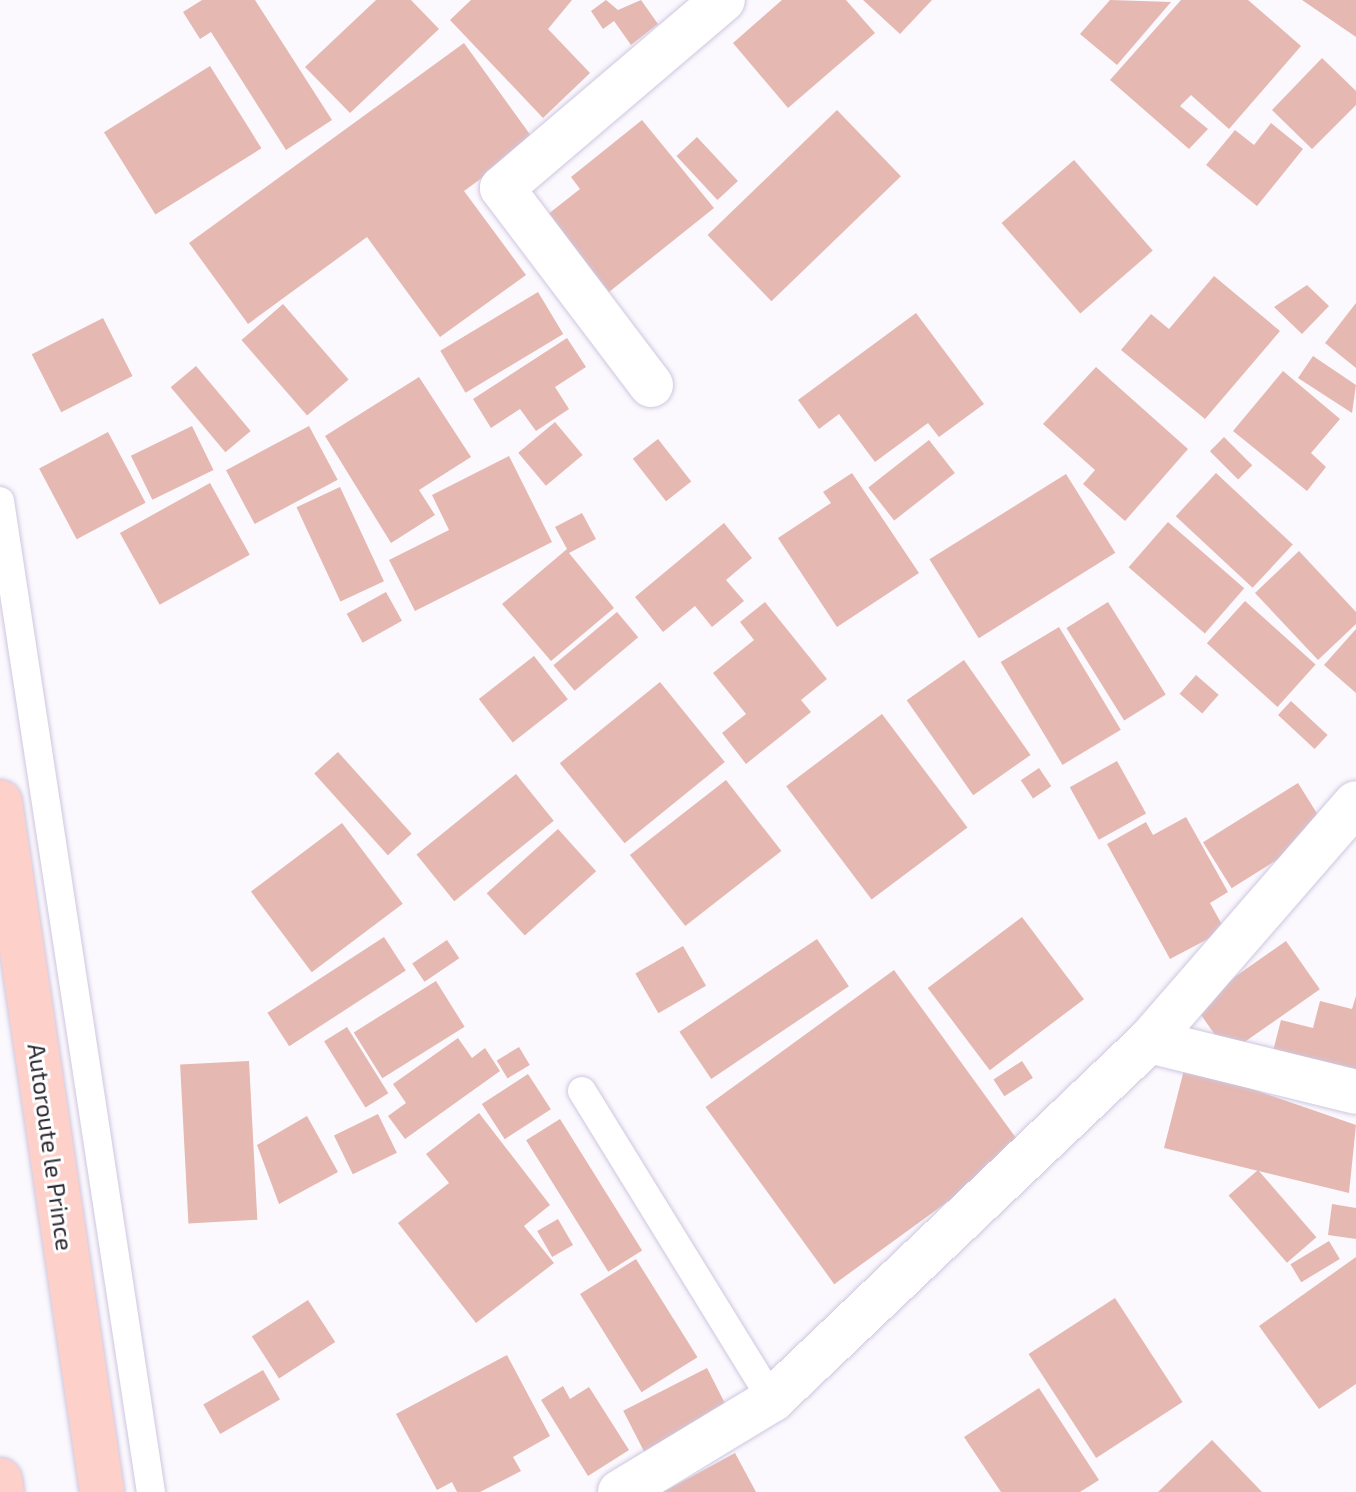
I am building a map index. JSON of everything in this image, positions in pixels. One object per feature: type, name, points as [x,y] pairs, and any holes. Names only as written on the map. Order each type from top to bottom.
[{"type":"main road","name":"Autoroute le Prince","points":[[0,802],[102,1492]]},
{"type":"main road","points":[[0,1480],[2,1492]]},
{"type":"street","points":[[651,385],[502,188],[723,0]]},
{"type":"street","points":[[620,1492],[772,1400],[1149,1041],[1356,803]]},
{"type":"street","points":[[1149,1041],[1356,1092]]},
{"type":"lane","points":[[0,501],[151,1492]]},
{"type":"lane","points":[[582,1091],[772,1400]]},
{"type":"building","points":[[202,0],[255,0],[332,120],[286,150],[211,32],[200,39],[183,12]]},
{"type":"building","points":[[376,0],[411,0],[439,29],[350,113],[305,67]]},
{"type":"building","points":[[471,0],[572,0],[548,29],[590,73],[543,118],[450,20]]},
{"type":"building","points":[[606,0],[618,10],[641,0],[658,24],[631,45],[614,21],[603,29],[591,11]]},
{"type":"building","points":[[782,0],[846,0],[875,33],[788,108],[733,43]]},
{"type":"building","points":[[863,0],[932,0],[900,34]]},
{"type":"building","points":[[1110,0],[1171,2],[1117,65],[1080,34]]},
{"type":"building","points":[[1181,0],[1248,0],[1301,46],[1229,129],[1191,95],[1180,106],[1208,129],[1189,149],[1110,80]]},
{"type":"building","points":[[1302,0],[1356,0],[1356,37]]},
{"type":"building","points":[[464,43],[534,140],[464,191],[526,275],[440,337],[367,237],[248,324],[189,243]]},
{"type":"building","points":[[1322,58],[1356,91],[1356,105],[1312,149],[1272,110]]},
{"type":"building","points":[[210,66],[261,148],[155,215],[104,132]]},
{"type":"building","points":[[837,110],[901,176],[771,301],[708,235]]},
{"type":"building","points":[[642,120],[714,208],[609,292],[547,215],[580,189],[571,177]]},
{"type":"building","points":[[1271,123],[1303,149],[1257,206],[1206,165],[1235,130],[1254,145]]},
{"type":"building","points":[[697,137],[738,181],[717,200],[677,156]]},
{"type":"building","points":[[1074,160],[1153,251],[1080,314],[1002,223]]},
{"type":"building","points":[[1214,276],[1280,331],[1205,419],[1121,350],[1151,314],[1169,329]]},
{"type":"building","points":[[1307,285],[1329,306],[1302,334],[1274,307]]},
{"type":"building","points":[[538,292],[563,334],[466,393],[440,351]]},
{"type":"building","points":[[1356,303],[1356,368],[1325,343]]},
{"type":"building","points":[[283,304],[349,379],[307,416],[241,340]]},
{"type":"building","points":[[916,313],[984,404],[939,437],[928,423],[875,462],[839,414],[819,429],[798,400]]},
{"type":"building","points":[[103,318],[133,376],[61,412],[32,354]]},
{"type":"building","points":[[567,338],[586,367],[555,387],[569,409],[536,431],[520,409],[491,428],[473,399]]},
{"type":"building","points":[[1313,356],[1356,385],[1352,413],[1298,378]]},
{"type":"building","points":[[196,366],[251,431],[225,452],[171,387]]},
{"type":"building","points":[[1096,367],[1188,449],[1125,521],[1083,484],[1095,470],[1043,424]]},
{"type":"building","points":[[1283,371],[1340,419],[1311,453],[1326,467],[1307,491],[1233,431]]},
{"type":"building","points":[[419,377],[471,457],[419,490],[435,515],[391,543],[325,436]]},
{"type":"building","points":[[555,422],[583,455],[546,486],[518,453]]},
{"type":"building","points":[[192,426],[213,470],[152,500],[131,456]]},
{"type":"building","points":[[309,426],[338,480],[255,524],[226,470]]},
{"type":"building","points":[[108,432],[146,503],[77,539],[39,469]]},
{"type":"building","points":[[1224,437],[1252,465],[1238,479],[1210,451]]},
{"type":"building","points":[[658,439],[691,482],[666,501],[633,459]]},
{"type":"building","points":[[929,440],[955,473],[894,521],[868,487]]},
{"type":"building","points":[[509,456],[552,542],[415,611],[389,560],[449,530],[432,495]]},
{"type":"building","points":[[852,473],[919,573],[837,627],[778,538],[831,503],[823,492]]},
{"type":"building","points":[[1216,473],[1293,545],[1253,588],[1176,516]]},
{"type":"building","points":[[1066,474],[1115,553],[979,638],[929,559]]},
{"type":"building","points":[[210,483],[250,555],[160,605],[120,533]]},
{"type":"building","points":[[340,487],[384,581],[340,602],[296,507]]},
{"type":"building","points":[[582,513],[596,539],[569,553],[614,608],[551,661],[502,604],[567,549],[555,527]]},
{"type":"building","points":[[1168,522],[1244,588],[1205,634],[1129,567]]},
{"type":"building","points":[[724,523],[752,558],[726,580],[744,601],[712,627],[695,606],[663,632],[635,597]]},
{"type":"building","points":[[1299,551],[1356,612],[1356,624],[1318,660],[1255,593]]},
{"type":"building","points":[[386,592],[402,621],[363,643],[347,614]]},
{"type":"building","points":[[1245,601],[1316,665],[1277,707],[1207,643]]},
{"type":"building","points":[[765,602],[827,679],[801,700],[811,712],[746,764],[722,733],[746,714],[713,673],[754,640],[740,622]]},
{"type":"building","points":[[1108,602],[1166,694],[1124,720],[1066,628]]},
{"type":"building","points":[[617,612],[638,637],[575,691],[553,665]]},
{"type":"building","points":[[1059,627],[1121,730],[1063,765],[1001,662]]},
{"type":"building","points":[[1356,629],[1356,693],[1324,665]]},
{"type":"building","points":[[534,656],[568,699],[513,742],[479,699]]},
{"type":"building","points":[[964,660],[1031,755],[973,795],[907,700]]},
{"type":"building","points":[[1196,675],[1219,695],[1202,714],[1180,694]]},
{"type":"building","points":[[660,682],[725,762],[625,843],[560,763]]},
{"type":"building","points":[[1291,701],[1328,735],[1315,749],[1278,715]]},
{"type":"building","points":[[882,714],[967,827],[872,900],[786,786]]},
{"type":"building","points":[[338,752],[412,834],[388,855],[314,773]]},
{"type":"building","points":[[1117,761],[1146,813],[1099,840],[1070,787]]},
{"type":"building","points":[[1039,768],[1051,786],[1033,799],[1021,780]]},
{"type":"building","points":[[516,774],[554,821],[454,901],[417,855]]},
{"type":"building","points":[[726,780],[781,851],[685,926],[630,855]]},
{"type":"building","points":[[1298,783],[1327,829],[1232,888],[1203,842]]},
{"type":"building","points":[[1186,817],[1228,892],[1210,903],[1225,930],[1170,959],[1107,844],[1146,822],[1153,835]]},
{"type":"building","points":[[342,823],[403,904],[312,972],[251,892]]},
{"type":"building","points":[[558,829],[596,871],[525,936],[487,893]]},
{"type":"building","points":[[1022,917],[1084,999],[990,1070],[928,988]]},
{"type":"building","points":[[384,937],[406,971],[289,1046],[267,1013]]},
{"type":"building","points":[[817,939],[849,986],[711,1079],[679,1032]]},
{"type":"building","points":[[447,940],[459,958],[424,982],[412,963]]},
{"type":"building","points":[[1286,941],[1320,989],[1228,1054],[1194,1005]]},
{"type":"building","points":[[683,946],[706,986],[658,1013],[635,974]]},
{"type":"building","points":[[894,970],[1023,1147],[834,1284],[705,1107]]},
{"type":"building","points":[[436,981],[465,1027],[382,1078],[354,1032]]},
{"type":"building","points":[[1356,996],[1356,1081],[1271,1059],[1281,1020],[1313,1028],[1320,1001],[1352,1009]]},
{"type":"building","points":[[347,1027],[388,1093],[365,1107],[324,1041]]},
{"type":"building","points":[[458,1038],[472,1058],[485,1048],[500,1071],[405,1139],[388,1116],[406,1103],[393,1084]]},
{"type":"building","points":[[519,1047],[530,1065],[508,1078],[497,1060]]},
{"type":"building","points":[[249,1061],[257,1220],[188,1223],[180,1065]]},
{"type":"building","points":[[1022,1061],[1033,1078],[1004,1096],[993,1080]]},
{"type":"building","points":[[1185,1066],[1356,1125],[1349,1193],[1164,1148]]},
{"type":"building","points":[[528,1074],[551,1109],[505,1139],[482,1104]]},
{"type":"building","points":[[479,1113],[550,1205],[524,1226],[554,1263],[476,1323],[398,1223],[449,1183],[426,1154]]},
{"type":"building","points":[[378,1114],[397,1153],[353,1174],[334,1135]]},
{"type":"building","points":[[307,1116],[338,1172],[279,1204],[257,1145]]},
{"type":"building","points":[[560,1119],[642,1250],[608,1272],[526,1140]]},
{"type":"building","points":[[1258,1170],[1316,1237],[1287,1263],[1229,1196]]},
{"type":"building","points":[[1332,1204],[1356,1208],[1356,1239],[1328,1235]]},
{"type":"building","points":[[558,1219],[573,1245],[552,1257],[537,1231]]},
{"type":"building","points":[[1329,1241],[1340,1259],[1301,1282],[1290,1264]]},
{"type":"building","points":[[1356,1257],[1356,1384],[1319,1409],[1259,1326]]},
{"type":"building","points":[[636,1259],[697,1357],[641,1392],[580,1294]]},
{"type":"building","points":[[1115,1298],[1183,1402],[1096,1458],[1029,1354]]},
{"type":"building","points":[[308,1300],[335,1342],[279,1378],[252,1336]]},
{"type":"building","points":[[507,1355],[550,1436],[513,1457],[521,1471],[480,1492],[457,1492],[452,1482],[437,1490],[396,1414]]},
{"type":"building","points":[[707,1368],[729,1412],[645,1454],[623,1411]]},
{"type":"building","points":[[263,1370],[280,1399],[220,1434],[203,1404]]},
{"type":"building","points":[[563,1386],[570,1399],[589,1387],[629,1450],[588,1476],[541,1400]]},
{"type":"building","points":[[1039,1388],[1099,1480],[1080,1492],[1001,1492],[964,1437]]},
{"type":"building","points":[[1212,1440],[1262,1492],[1158,1492]]},
{"type":"building","points":[[735,1453],[756,1492],[663,1492]]}]
